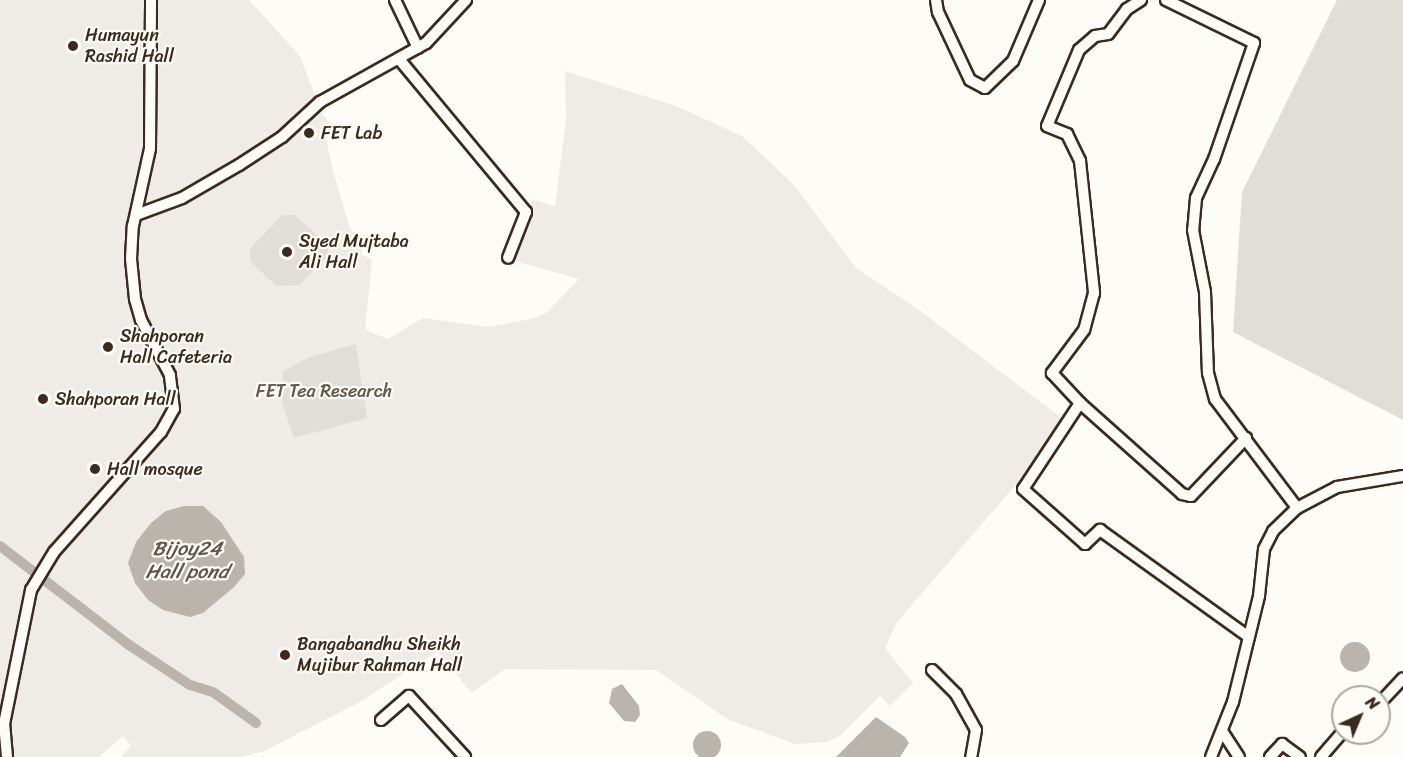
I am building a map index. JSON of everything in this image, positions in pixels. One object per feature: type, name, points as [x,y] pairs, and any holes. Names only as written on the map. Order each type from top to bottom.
[{"type":"street","points":[[7,757],[6,713],[17,648],[31,590],[54,552],[161,432],[174,409],[170,375],[141,320],[135,298],[131,259],[136,215],[150,149],[151,0]]},
{"type":"street","points":[[395,0],[418,48]]},
{"type":"street","points":[[136,215],[182,198],[220,177],[282,137],[320,102],[418,48],[466,0]]},
{"type":"street","points":[[936,0],[938,12],[970,80],[985,88],[1013,61],[1039,0]]},
{"type":"street","points":[[1141,0],[1127,9],[1108,34],[1095,36],[1079,50],[1047,126],[1067,134],[1076,147],[1087,212],[1094,293],[1084,330],[1052,373],[1080,403],[1182,494],[1191,496],[1246,438]]},
{"type":"street","points":[[1166,0],[1254,43],[1214,159],[1196,198],[1193,230],[1205,292],[1208,373],[1215,399],[1297,508]]},
{"type":"street","points":[[399,59],[526,212],[508,258]]},
{"type":"street","points":[[1080,403],[1023,489],[1085,544],[1100,530],[1249,637]]},
{"type":"street","points":[[1211,757],[1233,702],[1259,596],[1264,549],[1273,531],[1297,508],[1337,487],[1403,476]]},
{"type":"street","points":[[932,670],[956,694],[976,730],[971,757]]},
{"type":"street","points":[[1391,691],[1403,678]]},
{"type":"street","points":[[381,720],[409,696],[465,757]]},
{"type":"street","points":[[1222,731],[1239,757]]},
{"type":"street","points":[[1270,757],[1282,744],[1300,757]]},
{"type":"street","points":[[1321,757],[1332,745]]},
{"type":"shaded area","points":[[0,0],[249,0],[300,56],[317,101],[314,105],[333,126],[325,135],[333,171],[350,228],[363,246],[361,254],[372,260],[365,330],[388,339],[423,318],[488,327],[531,319],[546,313],[579,279],[511,260],[533,199],[555,207],[566,119],[565,71],[676,106],[742,136],[795,186],[856,268],[915,307],[1063,419],[1020,480],[897,622],[885,648],[913,683],[890,706],[880,696],[841,735],[827,742],[795,744],[727,719],[656,670],[505,669],[472,693],[437,652],[358,703],[264,751],[241,757],[121,757],[131,746],[123,736],[99,757],[0,757]]},
{"type":"green space","points":[[1337,0],[1403,0],[1403,420],[1233,332],[1242,192]]},
{"type":"green space","points":[[282,215],[295,215],[328,246],[328,256],[299,285],[276,286],[250,261],[250,248]]},
{"type":"green space","name":"FET Tea Research","points":[[356,344],[367,418],[294,438],[282,403],[283,371],[310,357]]},
{"type":"water","name":"Bijoy24 Hall pond","points":[[184,506],[203,506],[221,522],[244,557],[245,574],[234,587],[203,613],[190,617],[163,610],[148,600],[135,583],[128,563],[136,542],[151,523],[166,511]]},
{"type":"water","points":[[1355,642],[1361,643],[1369,651],[1369,663],[1361,671],[1355,672],[1349,671],[1341,663],[1340,657],[1341,651],[1349,643]]},
{"type":"water","points":[[622,684],[639,706],[640,715],[635,722],[624,721],[609,703],[612,689]]},
{"type":"water","points":[[876,717],[905,737],[909,743],[900,757],[836,757]]},
{"type":"water","points":[[707,731],[717,735],[721,745],[717,755],[707,759],[697,755],[693,745],[697,735]]},
{"type":"waterway","points":[[0,546],[129,645],[190,685],[213,692],[256,723]]},
{"type":"place","name":"Humayun Rashid Hall","points":[[73,46]]},
{"type":"place","name":"FET Lab","points":[[309,133]]},
{"type":"place","name":"Syed Mujtaba Ali Hall","points":[[287,252]]},
{"type":"place","name":"Shahporan Hall Cafeteria","points":[[108,347]]},
{"type":"place","name":"Shahporan Hall","points":[[43,399]]},
{"type":"place","name":"Hall mosque","points":[[95,469]]},
{"type":"place","name":"Bangabandhu Sheikh Mujibur Rahman Hall","points":[[285,655]]}]
